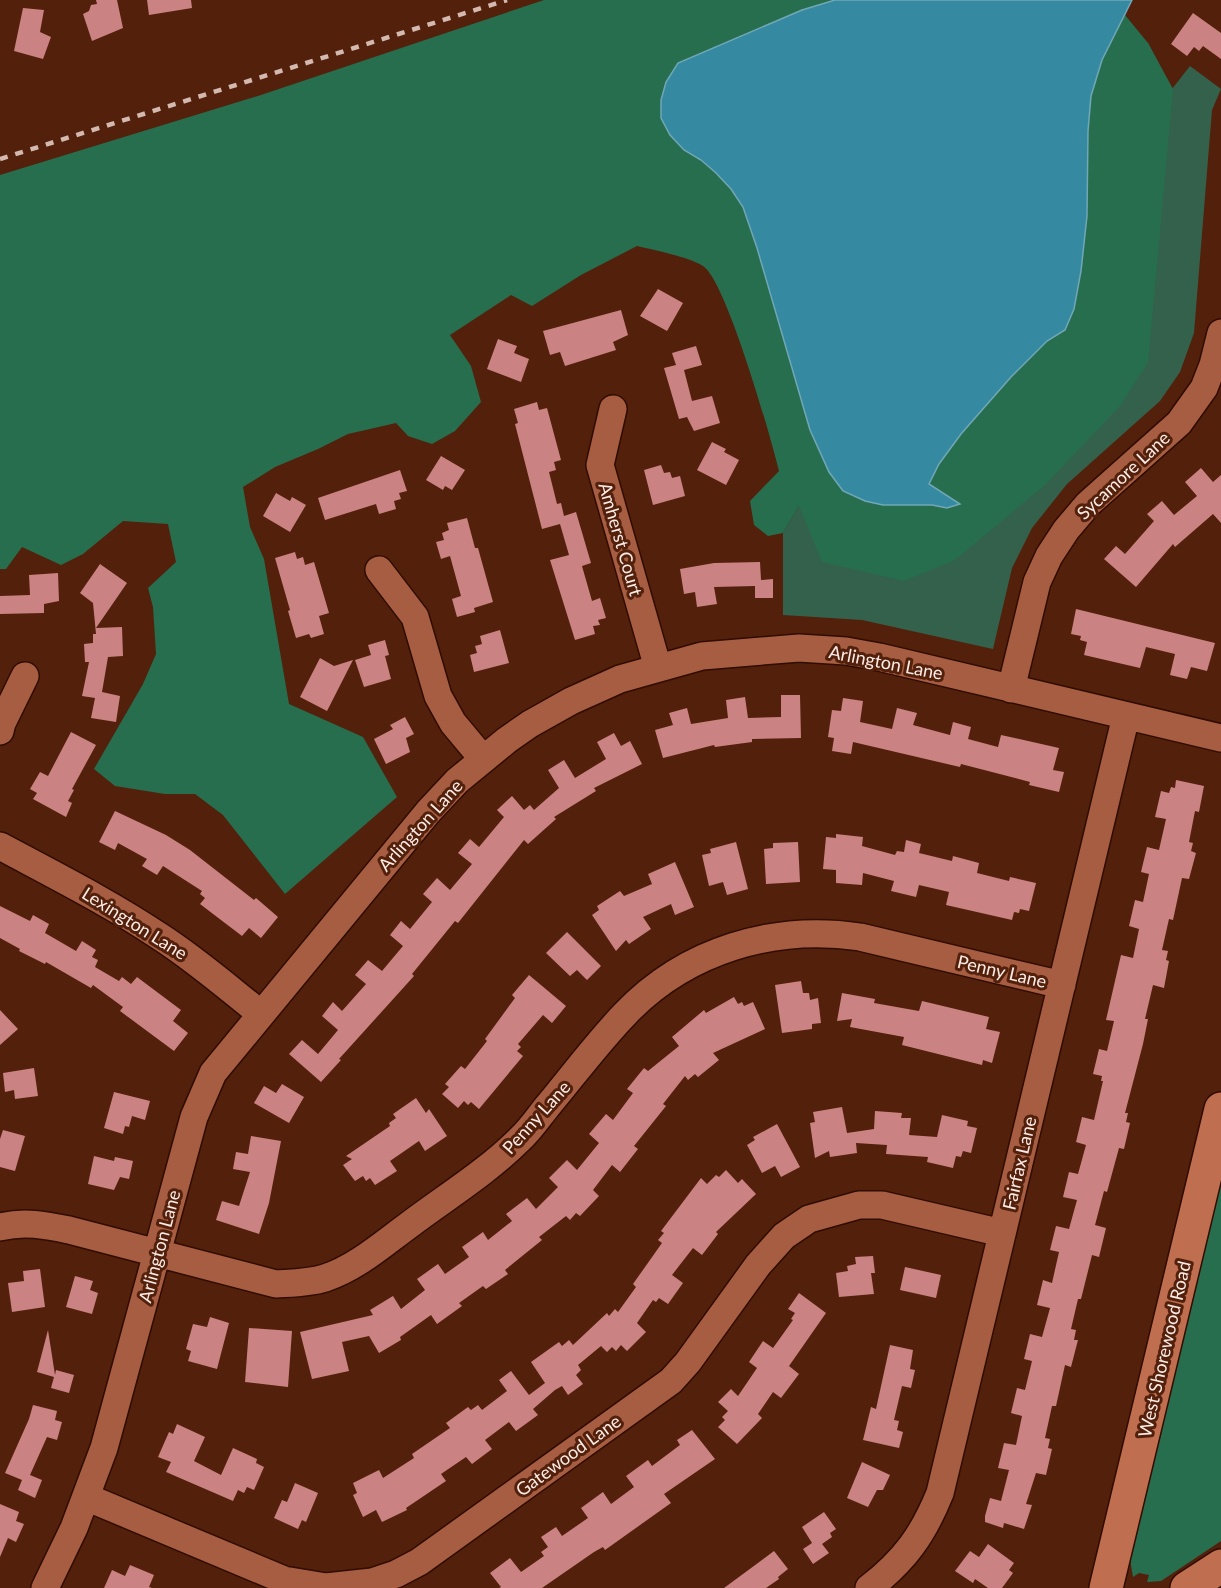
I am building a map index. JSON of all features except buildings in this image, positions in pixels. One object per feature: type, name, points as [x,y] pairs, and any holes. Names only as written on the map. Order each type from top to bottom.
[{"type":"main road","name":"West Shorewood Road","points":[[1106,1588],[1221,1109]]},
{"type":"main road","points":[[1187,1588],[1221,1566]]},
{"type":"street","name":"Sycamore Lane","points":[[1011,689],[1037,582],[1049,556],[1066,530],[1088,504],[1179,423],[1204,388],[1213,365],[1221,333]]},
{"type":"street","name":"Amherst Court","points":[[613,409],[600,465],[658,668]]},
{"type":"street","points":[[379,570],[415,616],[438,696],[453,723],[483,759]]},
{"type":"street","name":"Arlington Lane","points":[[45,1588],[74,1528],[104,1448],[194,1117],[213,1073],[428,812],[483,759],[530,724],[571,701],[620,679],[658,668],[702,656],[799,648],[846,651],[879,657],[1221,738]]},
{"type":"street","points":[[0,731],[25,676]]},
{"type":"street","name":"Fairfax Lane","points":[[869,1588],[896,1567],[915,1543],[930,1518],[940,1493],[1126,716]]},
{"type":"street","name":"Lexington Lane","points":[[0,846],[107,903],[159,936],[195,961],[261,1014]]},
{"type":"street","name":"Penny Lane","points":[[0,1227],[13,1224],[39,1224],[69,1230],[276,1284],[325,1278],[354,1265],[497,1160],[522,1138],[625,1013],[661,981],[693,961],[732,946],[770,936],[834,933],[1062,985]]},
{"type":"street","name":"Gatewood Lane","points":[[86,1497],[284,1580],[326,1587],[372,1582],[396,1574],[418,1562],[671,1381],[688,1362],[758,1265],[784,1236],[809,1219],[859,1205],[882,1205],[1002,1233]]},
{"type":"green space","points":[[544,0],[1131,0],[1125,15],[1148,43],[1173,89],[1148,362],[1120,406],[1046,484],[955,560],[904,581],[822,562],[799,506],[783,533],[768,536],[754,525],[750,501],[779,471],[758,395],[735,328],[713,277],[703,266],[680,257],[637,246],[581,275],[532,306],[511,295],[450,335],[471,366],[481,402],[455,431],[432,444],[408,436],[396,423],[348,434],[275,467],[243,487],[250,527],[264,559],[289,704],[363,737],[397,797],[285,894],[223,815],[195,794],[165,794],[115,786],[94,769],[143,684],[156,654],[153,607],[148,588],[176,562],[168,524],[123,521],[83,554],[61,565],[22,547],[6,569],[0,569],[0,175],[261,95]]},
{"type":"green space","points":[[1148,43],[1172,89],[1190,66],[1221,89],[1212,110],[1194,333],[1180,372],[1160,401],[1067,484],[1032,528],[1012,568],[993,649],[862,620],[783,615],[783,533],[799,506]]},
{"type":"green space","points":[[1221,1175],[1221,1541],[1161,1581],[1147,1582],[1149,1575],[1139,1573],[1133,1577],[1130,1559],[1133,1540]]},
{"type":"water","points":[[835,0],[1132,0],[1102,60],[1091,96],[1088,131],[1087,216],[1074,309],[1065,330],[1047,341],[1011,377],[961,434],[939,464],[929,484],[960,504],[947,508],[932,505],[883,505],[865,501],[843,491],[829,472],[810,430],[743,207],[716,173],[701,160],[684,150],[670,135],[661,118],[661,100],[666,82],[678,63],[802,10]]},
{"type":"railway","points":[[0,159],[507,0]]}]
